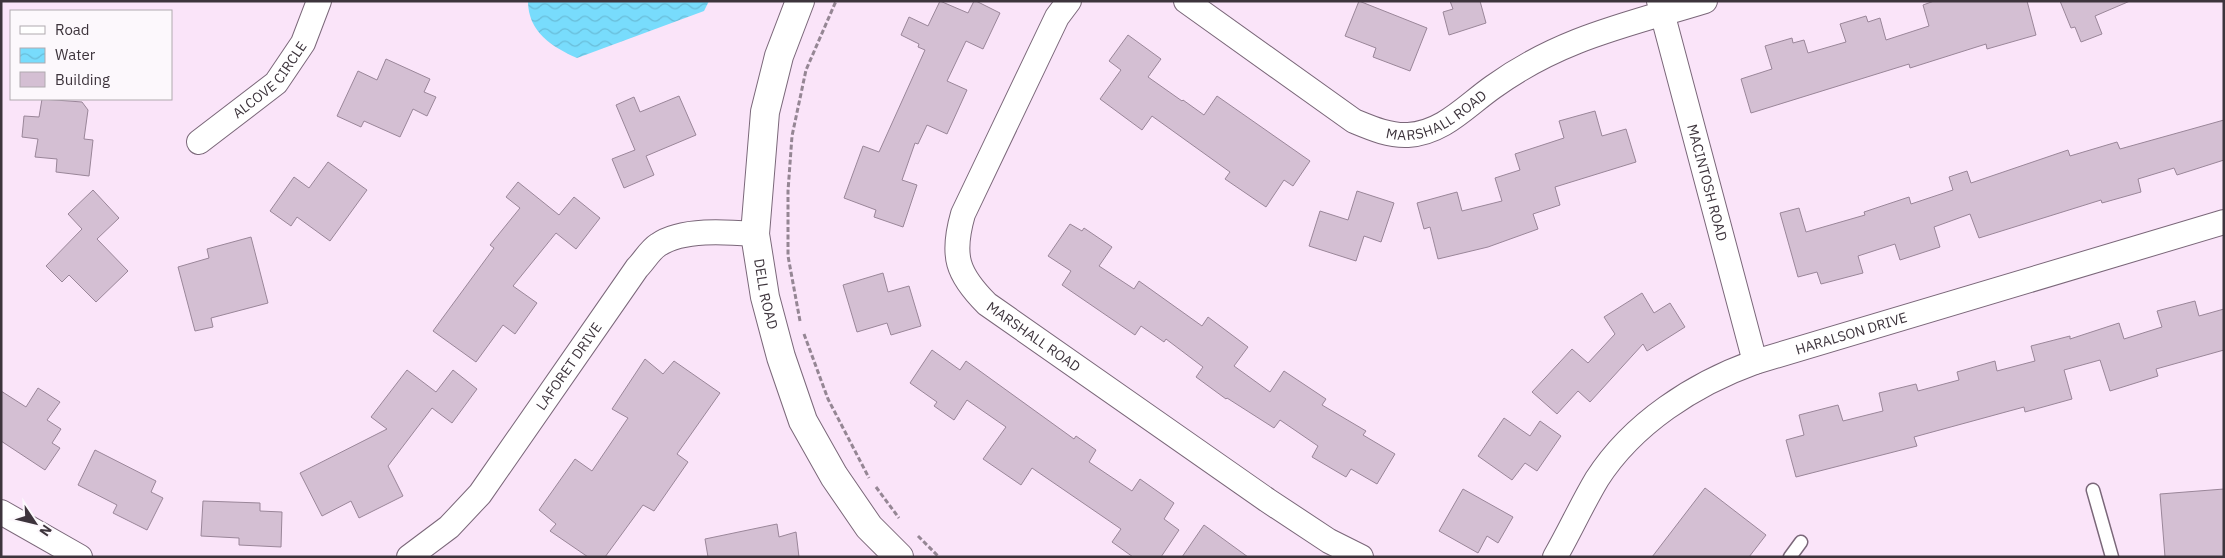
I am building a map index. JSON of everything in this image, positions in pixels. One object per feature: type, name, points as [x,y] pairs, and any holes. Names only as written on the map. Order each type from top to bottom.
[{"type":"street","name":"ALCOVE CIRCLE","points":[[199,142],[276,83],[303,43],[319,1]]},
{"type":"street","name":"DELL ROAD","points":[[800,1],[779,56],[765,112],[755,234],[765,297],[781,357],[803,421],[834,476],[869,527],[899,557]]},
{"type":"street","name":"MARSHALL ROAD","points":[[1069,1],[1057,17],[962,214],[956,236],[958,262],[969,286],[987,304],[1267,500],[1329,541],[1361,557]]},
{"type":"street","name":"MARSHALL ROAD","points":[[1186,1],[1354,121],[1380,132],[1409,135],[1437,128],[1460,114],[1492,88],[1534,60],[1566,44],[1661,8],[1705,1]]},
{"type":"street","name":"MACINTOSH ROAD","points":[[1661,8],[1755,362]]},
{"type":"street","name":"HARALSON DRIVE","points":[[1555,557],[1598,477],[1635,432],[1700,386],[1755,362],[2224,222]]},
{"type":"street","name":"LAFORET DRIVE","points":[[410,557],[449,527],[480,494],[637,268],[659,244],[685,235],[727,232],[755,234]]},
{"type":"street","points":[[1,512],[80,557]]},
{"type":"lane","points":[[2093,490],[2112,557]]},
{"type":"lane","points":[[1790,557],[1802,542]]},
{"type":"path","points":[[836,1],[806,70],[792,136],[788,191],[788,256],[802,329],[828,399],[870,480],[900,519]]},
{"type":"path","points":[[913,531],[939,557]]},
{"type":"water","points":[[528,1],[709,1],[704,11],[577,58],[559,49],[543,37],[532,21]]},
{"type":"building","points":[[940,1],[968,13],[974,1],[976,1],[1000,13],[983,49],[966,41],[947,81],[967,90],[947,134],[927,125],[918,144],[915,143],[902,180],[917,185],[903,227],[874,217],[876,210],[844,198],[863,146],[879,152],[925,50],[918,47],[919,44],[901,35],[909,17],[928,26]]},
{"type":"building","points":[[1359,1],[1427,28],[1410,71],[1373,57],[1376,48],[1345,36]]},
{"type":"building","points":[[1450,1],[1480,1],[1486,23],[1449,35],[1443,12],[1453,9]]},
{"type":"building","points":[[1934,1],[2027,1],[2036,35],[1987,49],[1986,44],[1910,68],[1909,64],[1751,113],[1741,79],[1772,69],[1765,46],[1792,38],[1793,43],[1804,40],[1808,53],[1846,42],[1840,24],[1866,16],[1868,22],[1880,18],[1886,40],[1929,26],[1923,5]]},
{"type":"building","points":[[2060,1],[2130,1],[2095,16],[2102,34],[2081,42],[2075,27],[2071,28]]},
{"type":"building","points":[[1128,35],[1161,59],[1148,77],[1182,101],[1204,115],[1217,96],[1310,161],[1293,186],[1284,180],[1266,207],[1225,179],[1230,172],[1152,116],[1142,130],[1100,99],[1121,70],[1109,61]]},
{"type":"building","points":[[386,59],[430,79],[424,92],[436,97],[427,116],[413,109],[400,137],[364,121],[361,127],[337,116],[358,71],[377,80]]},
{"type":"building","points":[[679,96],[696,135],[646,156],[654,175],[624,188],[612,159],[635,150],[616,105],[634,97],[640,112]]},
{"type":"building","points":[[42,100],[82,102],[88,110],[84,139],[93,140],[89,176],[56,172],[57,159],[35,157],[38,139],[22,137],[24,116],[39,117]]},
{"type":"building","points":[[1595,111],[1602,136],[1626,129],[1636,162],[1555,187],[1560,205],[1533,214],[1538,229],[1488,247],[1438,259],[1430,227],[1424,229],[1417,203],[1457,192],[1462,211],[1502,201],[1495,178],[1520,170],[1515,154],[1564,138],[1559,121]]},
{"type":"building","points":[[2224,120],[2224,160],[2177,175],[2174,168],[2138,179],[2141,192],[2102,203],[2101,200],[1979,238],[1970,214],[1934,227],[1940,247],[1900,260],[1895,244],[1858,256],[1863,273],[1821,284],[1817,272],[1798,277],[1780,213],[1799,208],[1806,232],[1865,215],[1864,212],[1909,197],[1911,204],[1953,190],[1949,177],[1967,171],[1971,183],[2068,150],[2070,156],[2117,142],[2120,149]]},
{"type":"building","points":[[328,162],[367,190],[330,241],[297,217],[291,226],[270,211],[294,177],[309,188]]},
{"type":"building","points":[[518,182],[559,215],[574,197],[600,218],[576,249],[556,233],[513,286],[537,303],[515,334],[503,325],[476,362],[433,331],[494,248],[490,245],[520,208],[506,197]]},
{"type":"building","points":[[93,190],[119,218],[97,239],[128,271],[96,302],[69,275],[62,282],[46,266],[82,229],[68,214]]},
{"type":"building","points":[[1357,191],[1394,203],[1381,242],[1364,236],[1356,261],[1309,246],[1320,211],[1348,220]]},
{"type":"building","points":[[1070,224],[1082,231],[1084,228],[1112,247],[1099,266],[1134,289],[1139,281],[1202,326],[1208,317],[1248,347],[1234,366],[1270,392],[1284,371],[1326,399],[1322,405],[1366,431],[1363,435],[1395,454],[1377,484],[1351,469],[1346,477],[1312,457],[1318,446],[1280,420],[1274,428],[1226,399],[1196,377],[1203,367],[1166,339],[1164,342],[1141,326],[1135,335],[1062,285],[1071,271],[1048,256]]},
{"type":"building","points":[[251,237],[268,303],[211,318],[213,327],[195,331],[178,267],[209,258],[207,249]]},
{"type":"building","points":[[883,273],[888,292],[909,286],[921,326],[891,335],[887,323],[857,332],[843,285]]},
{"type":"building","points":[[1642,293],[1654,313],[1670,303],[1685,327],[1647,351],[1643,344],[1590,402],[1578,391],[1557,414],[1532,392],[1572,349],[1588,363],[1615,334],[1604,317]]},
{"type":"building","points":[[2195,301],[2199,316],[2224,309],[2224,350],[2156,369],[2158,376],[2110,391],[2100,360],[2064,370],[2072,399],[2025,412],[2024,407],[1914,437],[1917,446],[1796,477],[1786,440],[1804,435],[1799,415],[1838,405],[1843,421],[1883,411],[1879,393],[1916,384],[1918,391],[1959,380],[1957,372],[1995,361],[1997,371],[2035,361],[2031,346],[2070,336],[2070,339],[2119,323],[2124,339],[2162,327],[2157,311]]},
{"type":"building","points":[[932,350],[960,370],[966,361],[1074,439],[1076,436],[1096,450],[1089,462],[1132,491],[1140,479],[1174,503],[1164,519],[1179,530],[1161,557],[1133,557],[1112,542],[1121,529],[1032,468],[1021,485],[983,459],[1006,427],[967,400],[954,420],[934,406],[937,402],[910,383]]},
{"type":"building","points":[[645,359],[663,374],[674,361],[720,393],[677,454],[688,462],[654,511],[643,505],[605,557],[588,557],[550,531],[556,524],[539,510],[575,459],[592,471],[628,418],[612,409]]},
{"type":"building","points":[[407,370],[436,392],[453,370],[477,389],[452,423],[432,408],[388,466],[403,496],[359,518],[351,501],[322,516],[300,473],[387,429],[371,417]]},
{"type":"building","points":[[38,388],[60,402],[47,420],[61,429],[52,443],[60,448],[45,470],[1,441],[1,391],[26,407]]},
{"type":"building","points":[[1504,418],[1530,436],[1540,421],[1561,436],[1537,471],[1525,463],[1512,480],[1478,456]]},
{"type":"building","points":[[95,450],[156,481],[151,492],[163,498],[147,530],[113,513],[117,505],[78,485]]},
{"type":"building","points":[[1705,488],[1766,535],[1749,557],[1652,557]]},
{"type":"building","points":[[1463,489],[1513,517],[1498,543],[1487,536],[1478,553],[1439,531]]},
{"type":"building","points":[[2224,489],[2224,557],[2165,557],[2160,494]]},
{"type":"building","points":[[203,501],[260,503],[260,511],[282,512],[281,547],[239,545],[239,538],[201,536]]},
{"type":"building","points":[[777,524],[779,537],[796,532],[799,557],[708,557],[705,539]]},
{"type":"building","points":[[1204,525],[1248,557],[1182,557]]}]
